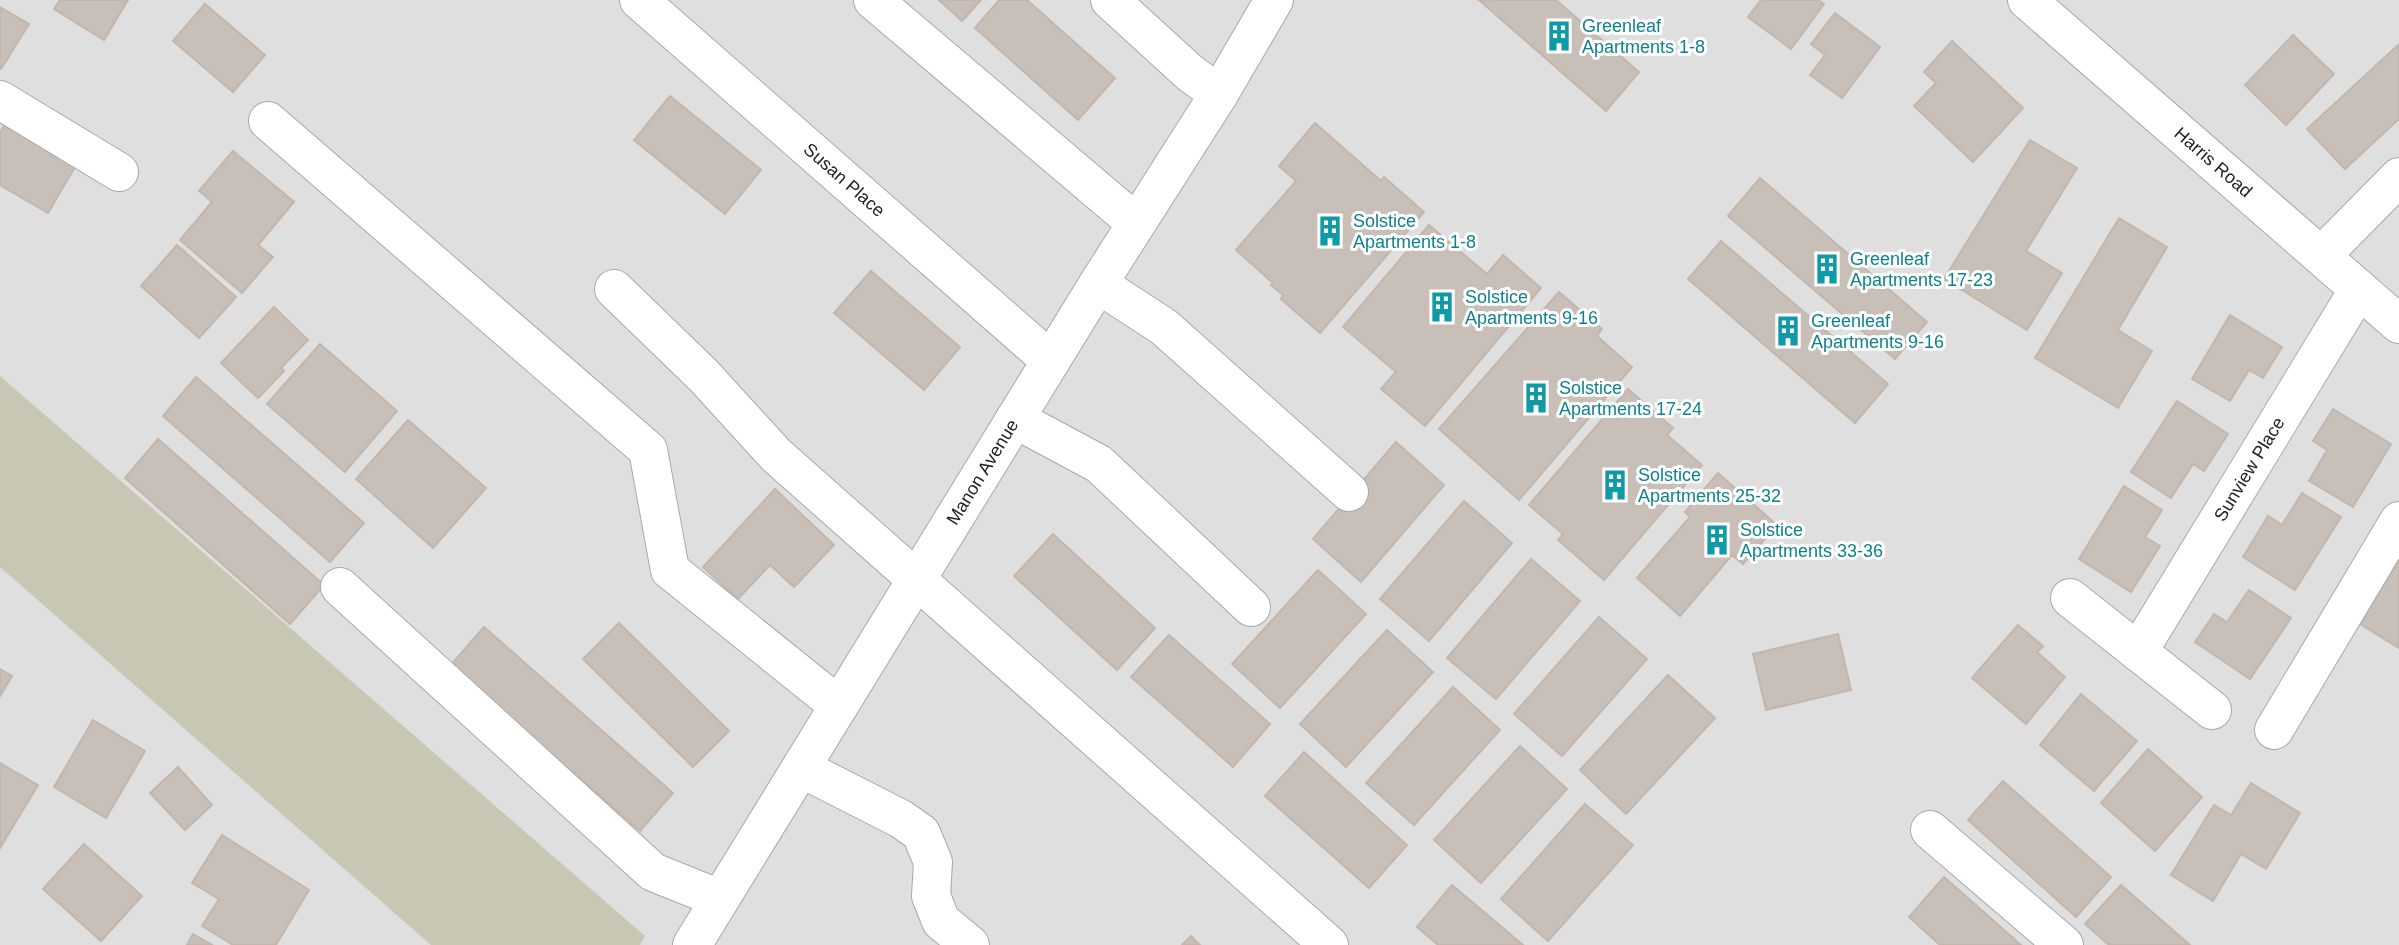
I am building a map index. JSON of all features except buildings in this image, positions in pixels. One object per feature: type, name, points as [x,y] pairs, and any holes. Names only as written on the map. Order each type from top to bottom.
[{"type":"street","name":"Susan Place","points":[[639,0],[1051,361]]},
{"type":"street","points":[[873,0],[1136,223]]},
{"type":"street","points":[[1110,0],[1190,73],[1219,94]]},
{"type":"street","name":"Manon Avenue","points":[[692,945],[1014,419],[1219,94],[1274,0]]},
{"type":"street","name":"Harris Road","points":[[2027,0],[2399,324]]},
{"type":"street","points":[[0,100],[119,172]]},
{"type":"street","points":[[268,121],[648,450],[670,570],[839,706]]},
{"type":"street","points":[[2321,256],[2399,177]]},
{"type":"street","points":[[1098,284],[1164,327],[1349,492]]},
{"type":"street","points":[[614,289],[704,376],[776,455],[1329,945]]},
{"type":"street","name":"Sunview Place","points":[[2138,652],[2360,289]]},
{"type":"street","points":[[1014,419],[1099,464],[1251,607]]},
{"type":"street","points":[[2274,730],[2399,522]]},
{"type":"street","points":[[340,587],[653,872],[720,899]]},
{"type":"street","points":[[2070,598],[2212,710]]},
{"type":"street","points":[[801,768],[901,819],[921,833],[933,862],[931,896],[942,921],[970,945]]},
{"type":"street","points":[[1930,830],[2064,945]]},
{"type":"shaded area","points":[[0,0],[2399,0],[2399,945],[0,945]]},
{"type":"shaded area","points":[[0,376],[645,936],[640,945],[431,945],[0,567]]},
{"type":"place","name":"Greenleaf Apartments 1-8","points":[[1559,36]]},
{"type":"place","name":"Solstice Apartments 1-8","points":[[1330,231]]},
{"type":"place","name":"Greenleaf Apartments 17-23","points":[[1827,269]]},
{"type":"place","name":"Solstice Apartments 9-16","points":[[1442,307]]},
{"type":"place","name":"Greenleaf Apartments 9-16","points":[[1788,331]]},
{"type":"place","name":"Solstice Apartments 17-24","points":[[1536,398]]},
{"type":"place","name":"Solstice Apartments 25-32","points":[[1615,485]]},
{"type":"place","name":"Solstice Apartments 33-36","points":[[1717,540]]}]
